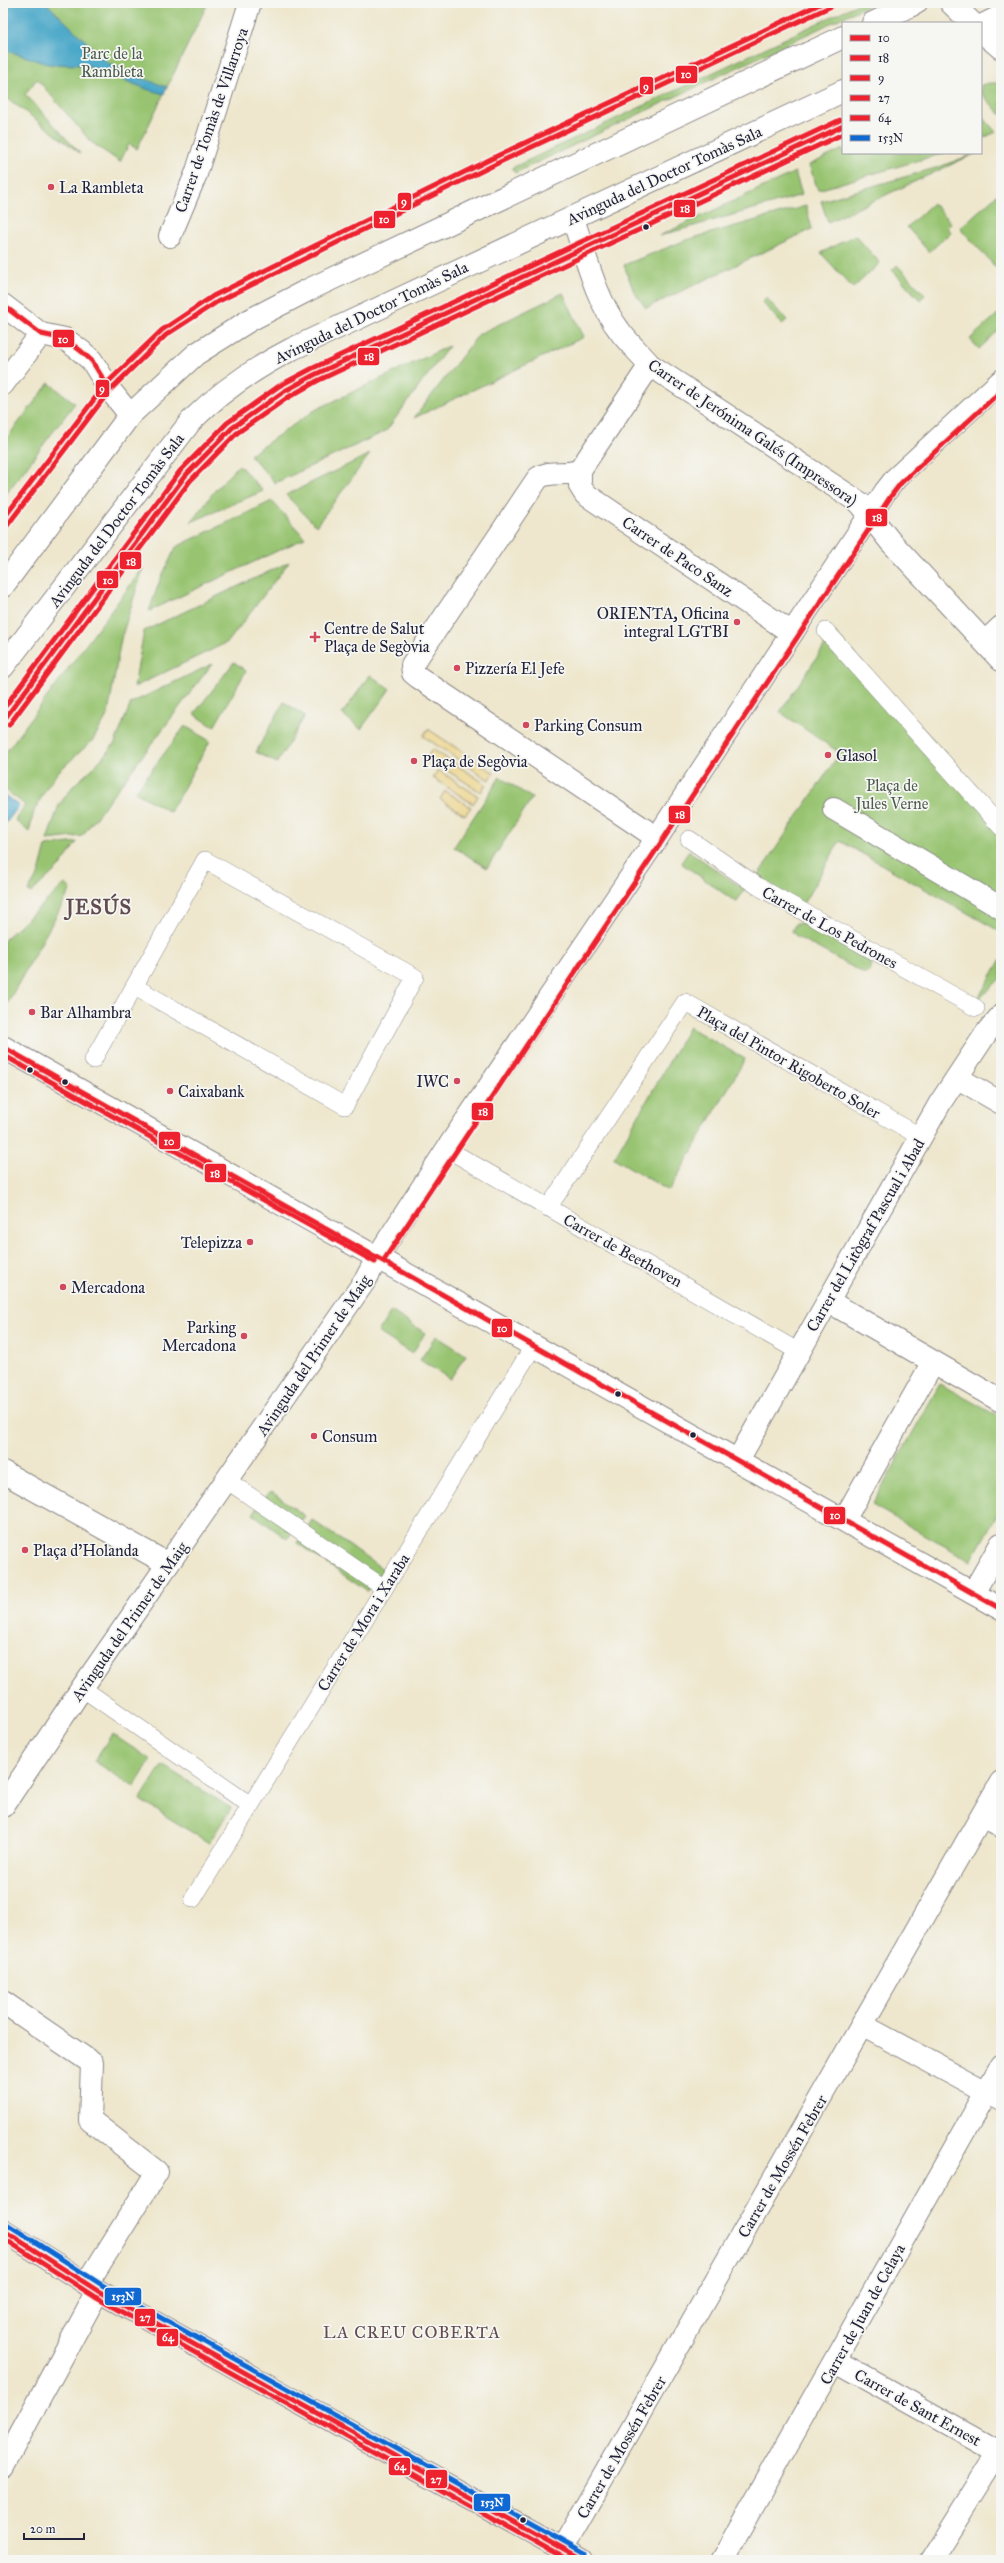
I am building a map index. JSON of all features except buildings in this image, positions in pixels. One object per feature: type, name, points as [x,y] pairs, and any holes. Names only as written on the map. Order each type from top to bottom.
[{"type":"street","name":"Carrer de Tomàs de Villarroya","points":[[170,236],[196,174],[250,3]]},
{"type":"street","points":[[875,22],[916,3]]},
{"type":"street","points":[[952,3],[971,22]]},
{"type":"street","points":[[982,26],[1001,16]]},
{"type":"street","points":[[982,32],[1001,48]]},
{"type":"street","points":[[3,586],[130,415],[196,354],[275,306],[842,37]]},
{"type":"street","name":"Avinguda del Doctor Tomàs Sala","points":[[3,667],[191,421],[224,391],[254,370],[292,349],[504,248],[573,219],[842,91]]},
{"type":"street","name":"Carrer de Jerónima Galés (Impressora)","points":[[573,219],[598,292],[608,312],[618,329],[650,365],[843,492],[870,514],[890,541],[1001,660]]},
{"type":"street","points":[[3,305],[41,334],[64,339],[85,355],[130,415]]},
{"type":"street","points":[[3,384],[41,334]]},
{"type":"street","points":[[650,365],[580,470],[566,474],[545,474],[538,478],[417,655],[412,665],[413,673],[418,677],[657,838]]},
{"type":"street","name":"Avinguda del Primer de Maig","points":[[3,1806],[82,1688],[228,1481],[366,1279],[378,1256],[447,1149],[657,838],[870,514],[896,478],[1001,381]]},
{"type":"street","name":"Carrer de Paco Sanz","points":[[580,470],[580,486],[585,494],[792,632]]},
{"type":"street","points":[[985,642],[1001,627]]},
{"type":"street","points":[[826,632],[1001,827]]},
{"type":"street","points":[[834,809],[1001,908]]},
{"type":"street","name":"Carrer de Los Pedrones","points":[[689,839],[759,887],[976,1008]]},
{"type":"street","points":[[93,1060],[205,860],[414,977],[345,1106],[135,987]]},
{"type":"street","name":"Plaça del Pintor Rigoberto Soler","points":[[548,1208],[685,1002],[921,1137]]},
{"type":"street","name":"Carrer del Litògraf Pascual i Abad","points":[[738,1460],[940,1103],[958,1078],[987,1032],[1001,1016]]},
{"type":"street","points":[[3,1047],[378,1256],[1001,1609]]},
{"type":"street","points":[[958,1078],[1001,1103]]},
{"type":"street","name":"Carrer de Beethoven","points":[[447,1149],[799,1352]]},
{"type":"street","points":[[828,1301],[1001,1401]]},
{"type":"street","name":"Carrer de Mora i Xaraba","points":[[192,1899],[534,1345]]},
{"type":"street","points":[[844,1520],[933,1362]]},
{"type":"street","points":[[3,1472],[168,1564]]},
{"type":"street","points":[[228,1481],[384,1588]]},
{"type":"street","points":[[973,1593],[1001,1544]]},
{"type":"street","points":[[82,1688],[250,1805]]},
{"type":"street","name":"Carrer de Mossén Febrer","points":[[562,2549],[1001,1782]]},
{"type":"street","points":[[982,1816],[1001,1826]]},
{"type":"street","points":[[3,2002],[92,2063],[90,2120],[157,2172],[93,2288],[3,2466]]},
{"type":"street","points":[[862,2025],[994,2096]]},
{"type":"street","name":"Carrer de Juan de Celaya","points":[[722,2560],[836,2361],[994,2096],[1001,2066]]},
{"type":"street","points":[[3,2230],[93,2288],[582,2560]]},
{"type":"street","name":"Carrer de Sant Ernest","points":[[836,2361],[1000,2451]]},
{"type":"street","points":[[931,2560],[1000,2451]]},
{"type":"green space","name":"Parc de la Rambleta","points":[[3,3],[208,3],[137,149],[129,144],[120,162],[91,142],[37,79],[25,94],[80,153],[3,95]]},
{"type":"green space","points":[[860,3],[873,3],[515,173],[512,168]]},
{"type":"green space","points":[[1001,83],[1001,115],[982,94],[982,85]]},
{"type":"green space","points":[[982,116],[996,132],[982,139]]},
{"type":"green space","points":[[842,149],[842,154],[941,154],[818,190],[809,165]]},
{"type":"green space","points":[[974,154],[828,222],[821,201],[939,167]]},
{"type":"green space","points":[[795,172],[802,195],[659,236]]},
{"type":"green space","points":[[1001,191],[1001,271],[1000,272],[960,228]]},
{"type":"green space","points":[[933,203],[951,223],[947,227],[951,232],[929,252],[907,227]]},
{"type":"green space","points":[[806,206],[812,229],[646,308],[634,292],[624,265],[686,240]]},
{"type":"green space","points":[[855,235],[880,263],[853,288],[821,253]]},
{"type":"green space","points":[[897,265],[925,295],[920,300],[892,270]]},
{"type":"green space","points":[[563,293],[584,337],[414,418],[479,334]]},
{"type":"green space","points":[[766,298],[787,320],[782,324],[762,302]]},
{"type":"green space","points":[[1001,311],[1001,328],[979,349],[970,339]]},
{"type":"green space","points":[[449,346],[386,431],[275,483],[250,455],[315,410]]},
{"type":"green space","points":[[49,383],[75,403],[3,498],[3,443]]},
{"type":"green space","points":[[370,454],[316,526],[286,495]]},
{"type":"green space","points":[[239,465],[263,491],[191,522],[216,489]]},
{"type":"green space","points":[[272,501],[305,538],[149,611],[160,580],[176,547]]},
{"type":"green space","points":[[289,562],[228,642],[134,687],[144,631]]},
{"type":"green space","points":[[143,568],[121,639],[108,714],[93,740],[58,772],[47,787],[34,811],[29,832],[15,820],[25,805],[3,788],[3,756]]},
{"type":"green space","name":"Plaça de Jules Verne","points":[[834,632],[1001,814],[1001,932],[840,841],[803,904],[756,878],[840,753],[780,712]]},
{"type":"green space","points":[[234,662],[246,671],[214,727],[194,714]]},
{"type":"green space","points":[[212,664],[82,836],[47,840],[59,805],[73,786],[94,767],[115,743],[131,703]]},
{"type":"green space","points":[[370,675],[390,689],[361,729],[342,714]]},
{"type":"green space","points":[[284,702],[305,716],[277,763],[256,752]]},
{"type":"green space","points":[[185,726],[210,741],[170,812],[135,792]]},
{"type":"green space","points":[[500,777],[532,798],[487,868],[454,847]]},
{"type":"green space","points":[[77,842],[61,865],[31,893],[28,891],[39,873],[46,846]]},
{"type":"green space","points":[[689,851],[745,890],[736,902],[681,863]]},
{"type":"green space","points":[[65,884],[71,889],[7,1004],[3,1002],[3,941]]},
{"type":"green space","points":[[796,923],[803,923],[871,962],[872,965],[869,972],[865,974],[796,936],[792,931]]},
{"type":"green space","points":[[1001,959],[1001,978],[976,1002]]},
{"type":"green space","points":[[689,1027],[745,1059],[669,1191],[614,1158]]},
{"type":"green space","points":[[391,1311],[425,1333],[412,1354],[378,1332]]},
{"type":"green space","points":[[436,1336],[466,1355],[450,1379],[420,1360]]},
{"type":"green space","points":[[940,1384],[1001,1418],[1001,1507],[971,1561],[872,1505]]},
{"type":"green space","points":[[272,1492],[305,1516],[287,1539],[253,1514],[266,1495]]},
{"type":"green space","points":[[312,1520],[383,1569],[368,1592],[297,1543]]},
{"type":"green space","points":[[112,1734],[151,1760],[134,1787],[94,1761]]},
{"type":"green space","points":[[162,1765],[231,1808],[209,1843],[140,1800]]},
{"type":"sand","points":[[428,729],[494,773],[489,780],[423,736]]},
{"type":"sand","points":[[432,749],[486,784],[481,792],[427,758]]},
{"type":"sand","points":[[438,770],[478,796],[473,804],[433,778]]},
{"type":"sand","points":[[445,791],[471,807],[465,815],[440,799]]},
{"type":"water","points":[[3,3],[46,3],[108,63],[130,74],[167,87],[164,94],[149,90],[86,65],[47,64],[3,49]]},
{"type":"water","points":[[3,794],[19,806],[3,827]]},
{"type":"transit line","name":"9","points":[[3,519],[105,385],[162,330],[213,296],[499,155],[822,3]]},
{"type":"transit line","name":"10","points":[[3,531],[110,390],[166,335],[217,302],[502,161],[838,3]]},
{"type":"transit line","name":"9","points":[[3,709],[180,471],[227,423],[279,386],[311,369],[840,120]]},
{"type":"transit line","name":"10","points":[[3,721],[185,476],[232,428],[283,392],[314,375],[842,126]]},
{"type":"transit line","name":"18","points":[[9,725],[190,481],[237,433],[287,398],[317,381],[842,134]]},
{"type":"transit line","name":"10","points":[[3,305],[41,334],[65,339],[81,351],[92,361],[110,390]]},
{"type":"transit line","name":"18","points":[[384,1260],[891,496],[901,483],[1001,391]]},
{"type":"transit line","name":"10","points":[[3,1047],[1001,1609]]},
{"type":"transit line","name":"18","points":[[3,1055],[375,1262]]},
{"type":"transit line","name":"153N","points":[[7,2224],[102,2285],[585,2554]]},
{"type":"transit line","name":"27","points":[[3,2230],[98,2291],[582,2560]]},
{"type":"transit line","name":"64","points":[[3,2238],[95,2297],[568,2560]]},
{"type":"place","name":"La Rambleta","points":[[51,187]]},
{"type":"place","name":"ORIENTA, Oficina integral LGTBI","points":[[737,622]]},
{"type":"place","name":"Centre de Salut Plaça de Segòvia","points":[[315,637]]},
{"type":"place","name":"Pizzería El Jefe","points":[[457,668]]},
{"type":"place","name":"Parking Consum","points":[[526,725]]},
{"type":"place","name":"Glasol","points":[[828,755]]},
{"type":"place","name":"Plaça de Segòvia","points":[[414,761]]},
{"type":"place","name":"Bar Alhambra","points":[[32,1012]]},
{"type":"place","name":"IWC","points":[[457,1081]]},
{"type":"place","name":"Caixabank","points":[[170,1091]]},
{"type":"place","name":"Telepizza","points":[[250,1242]]},
{"type":"place","name":"Mercadona","points":[[63,1287]]},
{"type":"place","name":"Parking Mercadona","points":[[244,1336]]},
{"type":"place","name":"Consum","points":[[314,1436]]},
{"type":"place","name":"Plaça d'Holanda","points":[[25,1550]]},
{"type":"district","name":"JESÚS","points":[[99,907]]},
{"type":"district","name":"LA CREU COBERTA","points":[[412,2332]]}]
